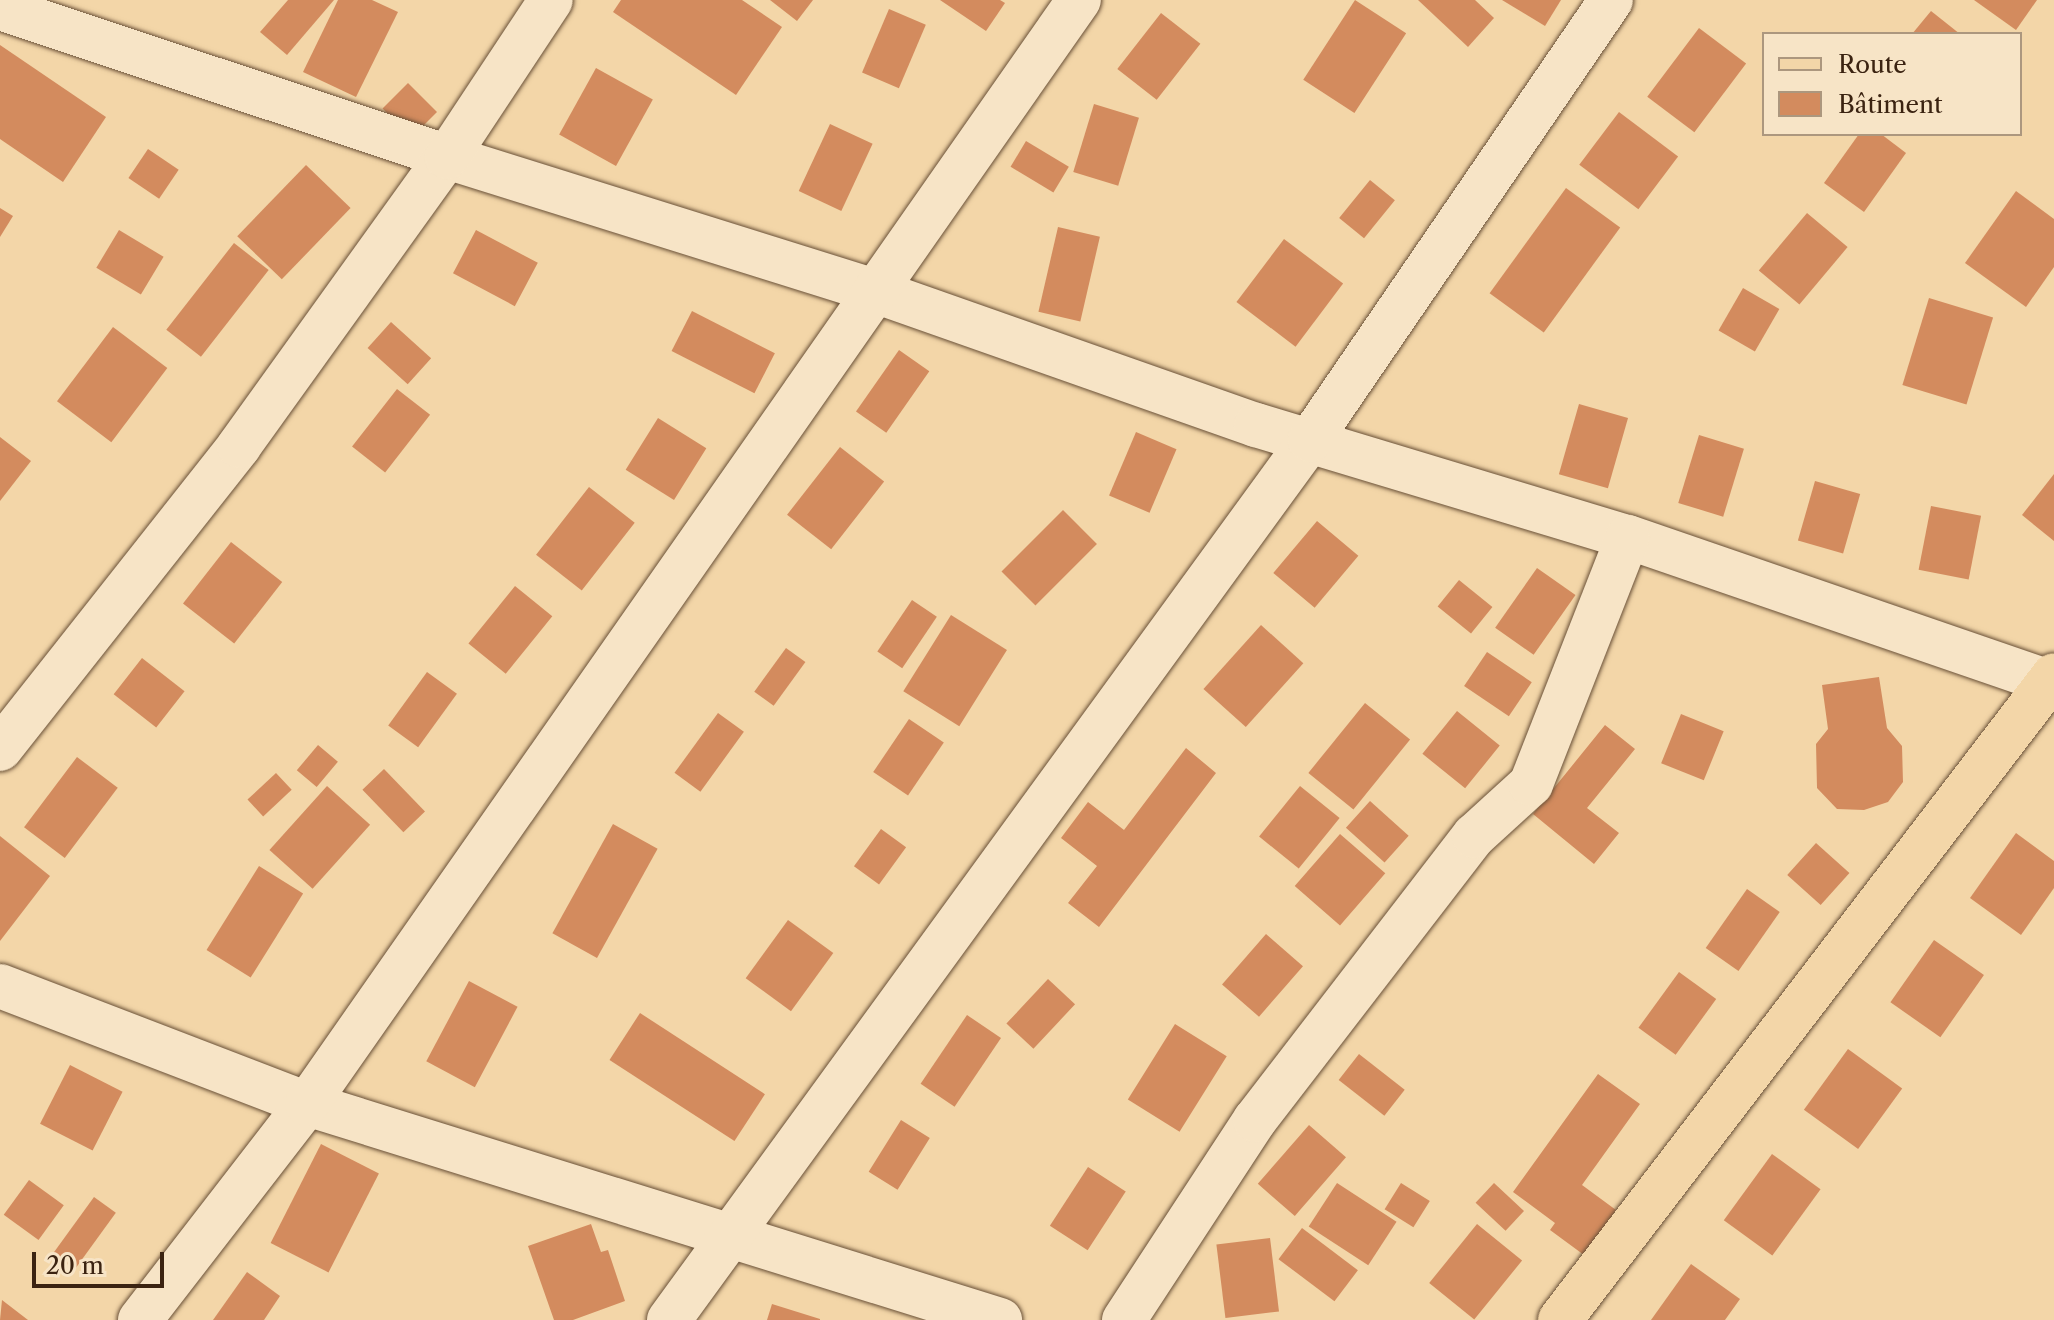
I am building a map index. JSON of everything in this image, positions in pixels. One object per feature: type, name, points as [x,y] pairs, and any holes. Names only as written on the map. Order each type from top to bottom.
[{"type":"main road","points":[[1560,1320],[2051,678]]},
{"type":"street","points":[[0,749],[239,446],[447,157],[551,0]]},
{"type":"street","points":[[140,1320],[307,1104],[1079,0]]},
{"type":"street","points":[[669,1320],[1310,440],[1611,0]]},
{"type":"street","points":[[0,8],[447,157],[875,291],[1310,440],[1628,537],[2051,678]]},
{"type":"street","points":[[1124,1320],[1264,1107],[1474,836],[1531,784],[1628,537]]},
{"type":"street","points":[[0,986],[307,1104],[728,1238],[1000,1320]]},
{"type":"building","points":[[288,0],[334,0],[287,55],[260,32]]},
{"type":"building","points":[[338,0],[372,0],[398,12],[356,97],[303,72]]},
{"type":"building","points":[[621,0],[742,0],[782,27],[736,95],[613,12]]},
{"type":"building","points":[[770,0],[813,0],[797,21]]},
{"type":"building","points":[[940,0],[1000,0],[1005,3],[986,31]]},
{"type":"building","points":[[1355,0],[1406,33],[1354,113],[1303,80]]},
{"type":"building","points":[[1418,0],[1475,0],[1494,18],[1468,47]]},
{"type":"building","points":[[1502,0],[1561,0],[1545,26]]},
{"type":"building","points":[[1974,0],[2037,0],[2016,30]]},
{"type":"building","points":[[889,9],[926,25],[899,88],[862,73]]},
{"type":"building","points":[[1931,11],[1957,32],[1914,32]]},
{"type":"building","points":[[1161,13],[1200,44],[1157,100],[1117,69]]},
{"type":"building","points":[[1699,28],[1746,64],[1694,132],[1647,97]]},
{"type":"building","points":[[0,45],[106,117],[63,182],[0,139]]},
{"type":"building","points":[[596,68],[653,100],[616,166],[559,134]]},
{"type":"building","points":[[408,83],[437,112],[412,137],[383,108]]},
{"type":"building","points":[[1094,104],[1139,118],[1118,186],[1073,172]]},
{"type":"building","points":[[1619,112],[1678,157],[1638,209],[1579,165]]},
{"type":"building","points":[[830,124],[873,144],[841,211],[799,191]]},
{"type":"building","points":[[1858,136],[1884,136],[1906,153],[1864,212],[1824,183]]},
{"type":"building","points":[[1026,141],[1069,167],[1053,192],[1011,167]]},
{"type":"building","points":[[148,149],[179,170],[159,199],[128,178]]},
{"type":"building","points":[[306,165],[351,208],[282,279],[237,236]]},
{"type":"building","points":[[1370,180],[1395,200],[1364,238],[1339,218]]},
{"type":"building","points":[[1566,188],[1620,227],[1544,333],[1490,293]]},
{"type":"building","points":[[2016,191],[2054,219],[2054,267],[2026,307],[1965,263]]},
{"type":"building","points":[[0,208],[13,216],[0,237]]},
{"type":"building","points":[[1807,213],[1848,247],[1799,305],[1759,270]]},
{"type":"building","points":[[1058,227],[1100,237],[1080,321],[1038,312]]},
{"type":"building","points":[[119,230],[164,257],[141,294],[96,268]]},
{"type":"building","points":[[476,230],[538,263],[515,306],[453,273]]},
{"type":"building","points":[[1284,239],[1343,284],[1296,347],[1236,302]]},
{"type":"building","points":[[234,243],[269,270],[201,357],[166,330]]},
{"type":"building","points":[[1743,288],[1779,309],[1755,351],[1718,330]]},
{"type":"building","points":[[1929,298],[1993,318],[1966,405],[1902,385]]},
{"type":"building","points":[[692,311],[775,353],[754,393],[672,351]]},
{"type":"building","points":[[391,322],[431,358],[408,384],[368,348]]},
{"type":"building","points":[[113,327],[167,368],[111,442],[57,401]]},
{"type":"building","points":[[899,350],[929,371],[886,433],[856,411]]},
{"type":"building","points":[[397,389],[430,415],[385,472],[352,447]]},
{"type":"building","points":[[1579,404],[1628,418],[1608,488],[1559,474]]},
{"type":"building","points":[[658,418],[706,448],[674,500],[626,470]]},
{"type":"building","points":[[1136,432],[1177,449],[1150,513],[1109,496]]},
{"type":"building","points":[[1699,435],[1744,449],[1723,517],[1678,503]]},
{"type":"building","points":[[0,437],[31,461],[0,501]]},
{"type":"building","points":[[840,447],[884,481],[831,549],[787,515]]},
{"type":"building","points":[[2054,474],[2054,541],[2022,515]]},
{"type":"building","points":[[1815,481],[1860,494],[1843,554],[1798,541]]},
{"type":"building","points":[[589,487],[635,523],[582,590],[536,555]]},
{"type":"building","points":[[1931,506],[1981,516],[1969,580],[1919,570]]},
{"type":"building","points":[[1063,510],[1097,544],[1035,605],[1001,572]]},
{"type":"building","points":[[1317,521],[1358,556],[1315,608],[1273,573]]},
{"type":"building","points":[[231,542],[282,582],[234,643],[183,603]]},
{"type":"building","points":[[1537,568],[1576,595],[1534,655],[1495,628]]},
{"type":"building","points":[[1459,580],[1492,607],[1471,633],[1438,606]]},
{"type":"building","points":[[515,586],[552,616],[506,674],[468,644]]},
{"type":"building","points":[[912,600],[937,617],[902,668],[877,651]]},
{"type":"building","points":[[951,615],[1007,650],[959,726],[903,691]]},
{"type":"building","points":[[1261,625],[1303,663],[1246,727],[1203,689]]},
{"type":"building","points":[[786,648],[805,662],[774,706],[754,692]]},
{"type":"building","points":[[1487,652],[1532,682],[1509,716],[1464,686]]},
{"type":"building","points":[[142,658],[185,691],[156,727],[114,694]]},
{"type":"building","points":[[427,672],[457,694],[418,747],[388,725]]},
{"type":"building","points":[[1879,677],[1887,728],[1902,746],[1903,782],[1888,802],[1864,810],[1837,809],[1817,788],[1816,744],[1828,729],[1822,685]]},
{"type":"building","points":[[1365,703],[1410,740],[1353,809],[1308,773]]},
{"type":"building","points":[[1457,711],[1500,746],[1465,788],[1422,754]]},
{"type":"building","points":[[718,713],[744,732],[700,792],[675,773]]},
{"type":"building","points":[[1681,714],[1724,731],[1704,780],[1661,763]]},
{"type":"building","points":[[909,719],[944,742],[908,796],[873,772]]},
{"type":"building","points":[[1605,725],[1635,749],[1587,808],[1619,833],[1594,864],[1533,814]]},
{"type":"building","points":[[318,745],[338,762],[317,787],[297,770]]},
{"type":"building","points":[[1186,748],[1216,773],[1099,927],[1068,903],[1097,866],[1061,838],[1088,802],[1124,830]]},
{"type":"building","points":[[77,757],[118,788],[65,858],[24,827]]},
{"type":"building","points":[[384,769],[425,811],[403,832],[362,790]]},
{"type":"building","points":[[276,773],[292,790],[263,816],[247,800]]},
{"type":"building","points":[[327,786],[370,825],[313,889],[269,850]]},
{"type":"building","points":[[1300,786],[1340,818],[1299,869],[1259,837]]},
{"type":"building","points":[[1370,801],[1409,836],[1385,863],[1346,828]]},
{"type":"building","points":[[613,824],[658,849],[597,958],[552,933]]},
{"type":"building","points":[[881,829],[906,847],[879,884],[854,866]]},
{"type":"building","points":[[2016,833],[2054,861],[2054,888],[2021,935],[1970,898]]},
{"type":"building","points":[[1340,834],[1385,873],[1340,925],[1295,886]]},
{"type":"building","points":[[0,836],[50,876],[0,941]]},
{"type":"building","points":[[1816,843],[1849,873],[1821,905],[1787,875]]},
{"type":"building","points":[[259,866],[303,894],[251,978],[207,950]]},
{"type":"building","points":[[1747,889],[1780,912],[1738,971],[1706,948]]},
{"type":"building","points":[[788,920],[833,953],[791,1011],[746,978]]},
{"type":"building","points":[[1266,934],[1303,966],[1259,1017],[1222,985]]},
{"type":"building","points":[[1934,940],[1984,975],[1940,1037],[1890,1002]]},
{"type":"building","points":[[1679,972],[1716,999],[1676,1055],[1638,1028]]},
{"type":"building","points":[[1048,979],[1075,1004],[1033,1049],[1006,1024]]},
{"type":"building","points":[[469,981],[518,1007],[475,1087],[426,1061]]},
{"type":"building","points":[[640,1013],[765,1094],[734,1141],[610,1060]]},
{"type":"building","points":[[967,1015],[1001,1038],[955,1107],[921,1084]]},
{"type":"building","points":[[1175,1024],[1227,1056],[1180,1132],[1128,1099]]},
{"type":"building","points":[[1848,1049],[1902,1088],[1858,1149],[1804,1110]]},
{"type":"building","points":[[1359,1054],[1405,1090],[1384,1116],[1339,1080]]},
{"type":"building","points":[[70,1065],[123,1092],[93,1151],[40,1124]]},
{"type":"building","points":[[1598,1074],[1640,1104],[1582,1185],[1616,1210],[1584,1255],[1550,1230],[1555,1223],[1513,1192]]},
{"type":"building","points":[[901,1120],[930,1138],[898,1190],[869,1172]]},
{"type":"building","points":[[1309,1125],[1346,1157],[1295,1216],[1258,1184]]},
{"type":"building","points":[[321,1144],[379,1174],[329,1272],[271,1243]]},
{"type":"building","points":[[1772,1154],[1821,1189],[1772,1256],[1724,1220]]},
{"type":"building","points":[[1088,1167],[1126,1192],[1088,1250],[1050,1226]]},
{"type":"building","points":[[29,1180],[64,1205],[39,1240],[4,1215]]},
{"type":"building","points":[[1337,1183],[1397,1222],[1368,1265],[1309,1227]]},
{"type":"building","points":[[1401,1183],[1430,1201],[1413,1227],[1385,1209]]},
{"type":"building","points":[[1494,1183],[1524,1211],[1506,1231],[1476,1203]]},
{"type":"building","points":[[94,1197],[116,1213],[75,1270],[53,1254]]},
{"type":"building","points":[[591,1224],[601,1252],[608,1250],[625,1301],[573,1320],[554,1320],[528,1246]]},
{"type":"building","points":[[1477,1224],[1522,1261],[1474,1320],[1429,1283]]},
{"type":"building","points":[[1302,1228],[1358,1270],[1334,1301],[1279,1259]]},
{"type":"building","points":[[1270,1238],[1279,1311],[1225,1318],[1216,1245]]},
{"type":"building","points":[[1691,1264],[1740,1299],[1725,1320],[1651,1320]]},
{"type":"building","points":[[247,1272],[280,1296],[264,1320],[213,1320]]},
{"type":"building","points":[[2,1300],[28,1320],[0,1320]]},
{"type":"building","points":[[772,1304],[820,1319],[820,1320],[767,1320]]}]
